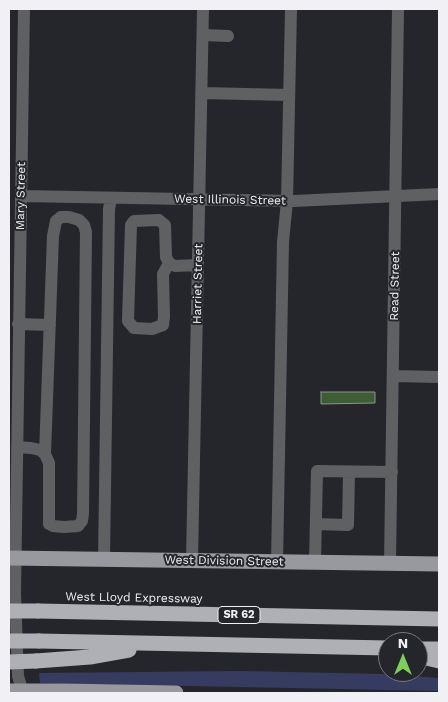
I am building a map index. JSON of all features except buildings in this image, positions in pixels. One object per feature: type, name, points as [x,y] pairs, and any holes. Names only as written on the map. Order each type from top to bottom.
[{"type":"highway","name":"West Lloyd Expressway","points":[[9,611],[439,619]]},
{"type":"highway","points":[[9,641],[378,648]]},
{"type":"highway","points":[[9,662],[90,657],[164,644]]},
{"type":"main road","name":"West Division Street","points":[[12,558],[439,564]]},
{"type":"main road","points":[[18,692],[176,693]]},
{"type":"street","name":"Mary Street","points":[[18,692],[12,558],[17,447],[24,9]]},
{"type":"street","name":"Harriet Street","points":[[192,560],[203,9]]},
{"type":"street","points":[[277,562],[291,9]]},
{"type":"street","name":"Read Street","points":[[390,563],[398,9]]},
{"type":"street","points":[[203,35],[228,36]]},
{"type":"street","points":[[202,93],[289,94]]},
{"type":"street","name":"West Illinois Street","points":[[21,196],[287,201],[439,194]]},
{"type":"street","points":[[104,559],[111,199]]},
{"type":"street","points":[[61,217],[69,217],[79,220],[84,225],[86,232],[83,514],[82,521],[78,526],[64,527],[49,524],[49,463],[45,454],[53,236],[56,221],[61,217]]},
{"type":"street","points":[[169,263],[163,274],[163,324],[152,330],[134,328],[128,321],[131,225],[134,221],[159,220],[165,225],[166,257],[169,263],[175,266],[198,265]]},
{"type":"street","points":[[18,324],[50,324]]},
{"type":"street","points":[[393,376],[439,377]]},
{"type":"street","points":[[17,447],[40,450],[45,454]]},
{"type":"street","points":[[315,562],[317,471],[392,472]]},
{"type":"street","points":[[316,524],[348,526],[349,472]]},
{"type":"shaded area","points":[[242,671],[378,674],[378,682],[428,682],[428,677],[439,678],[439,691],[40,683],[39,673]]}]
